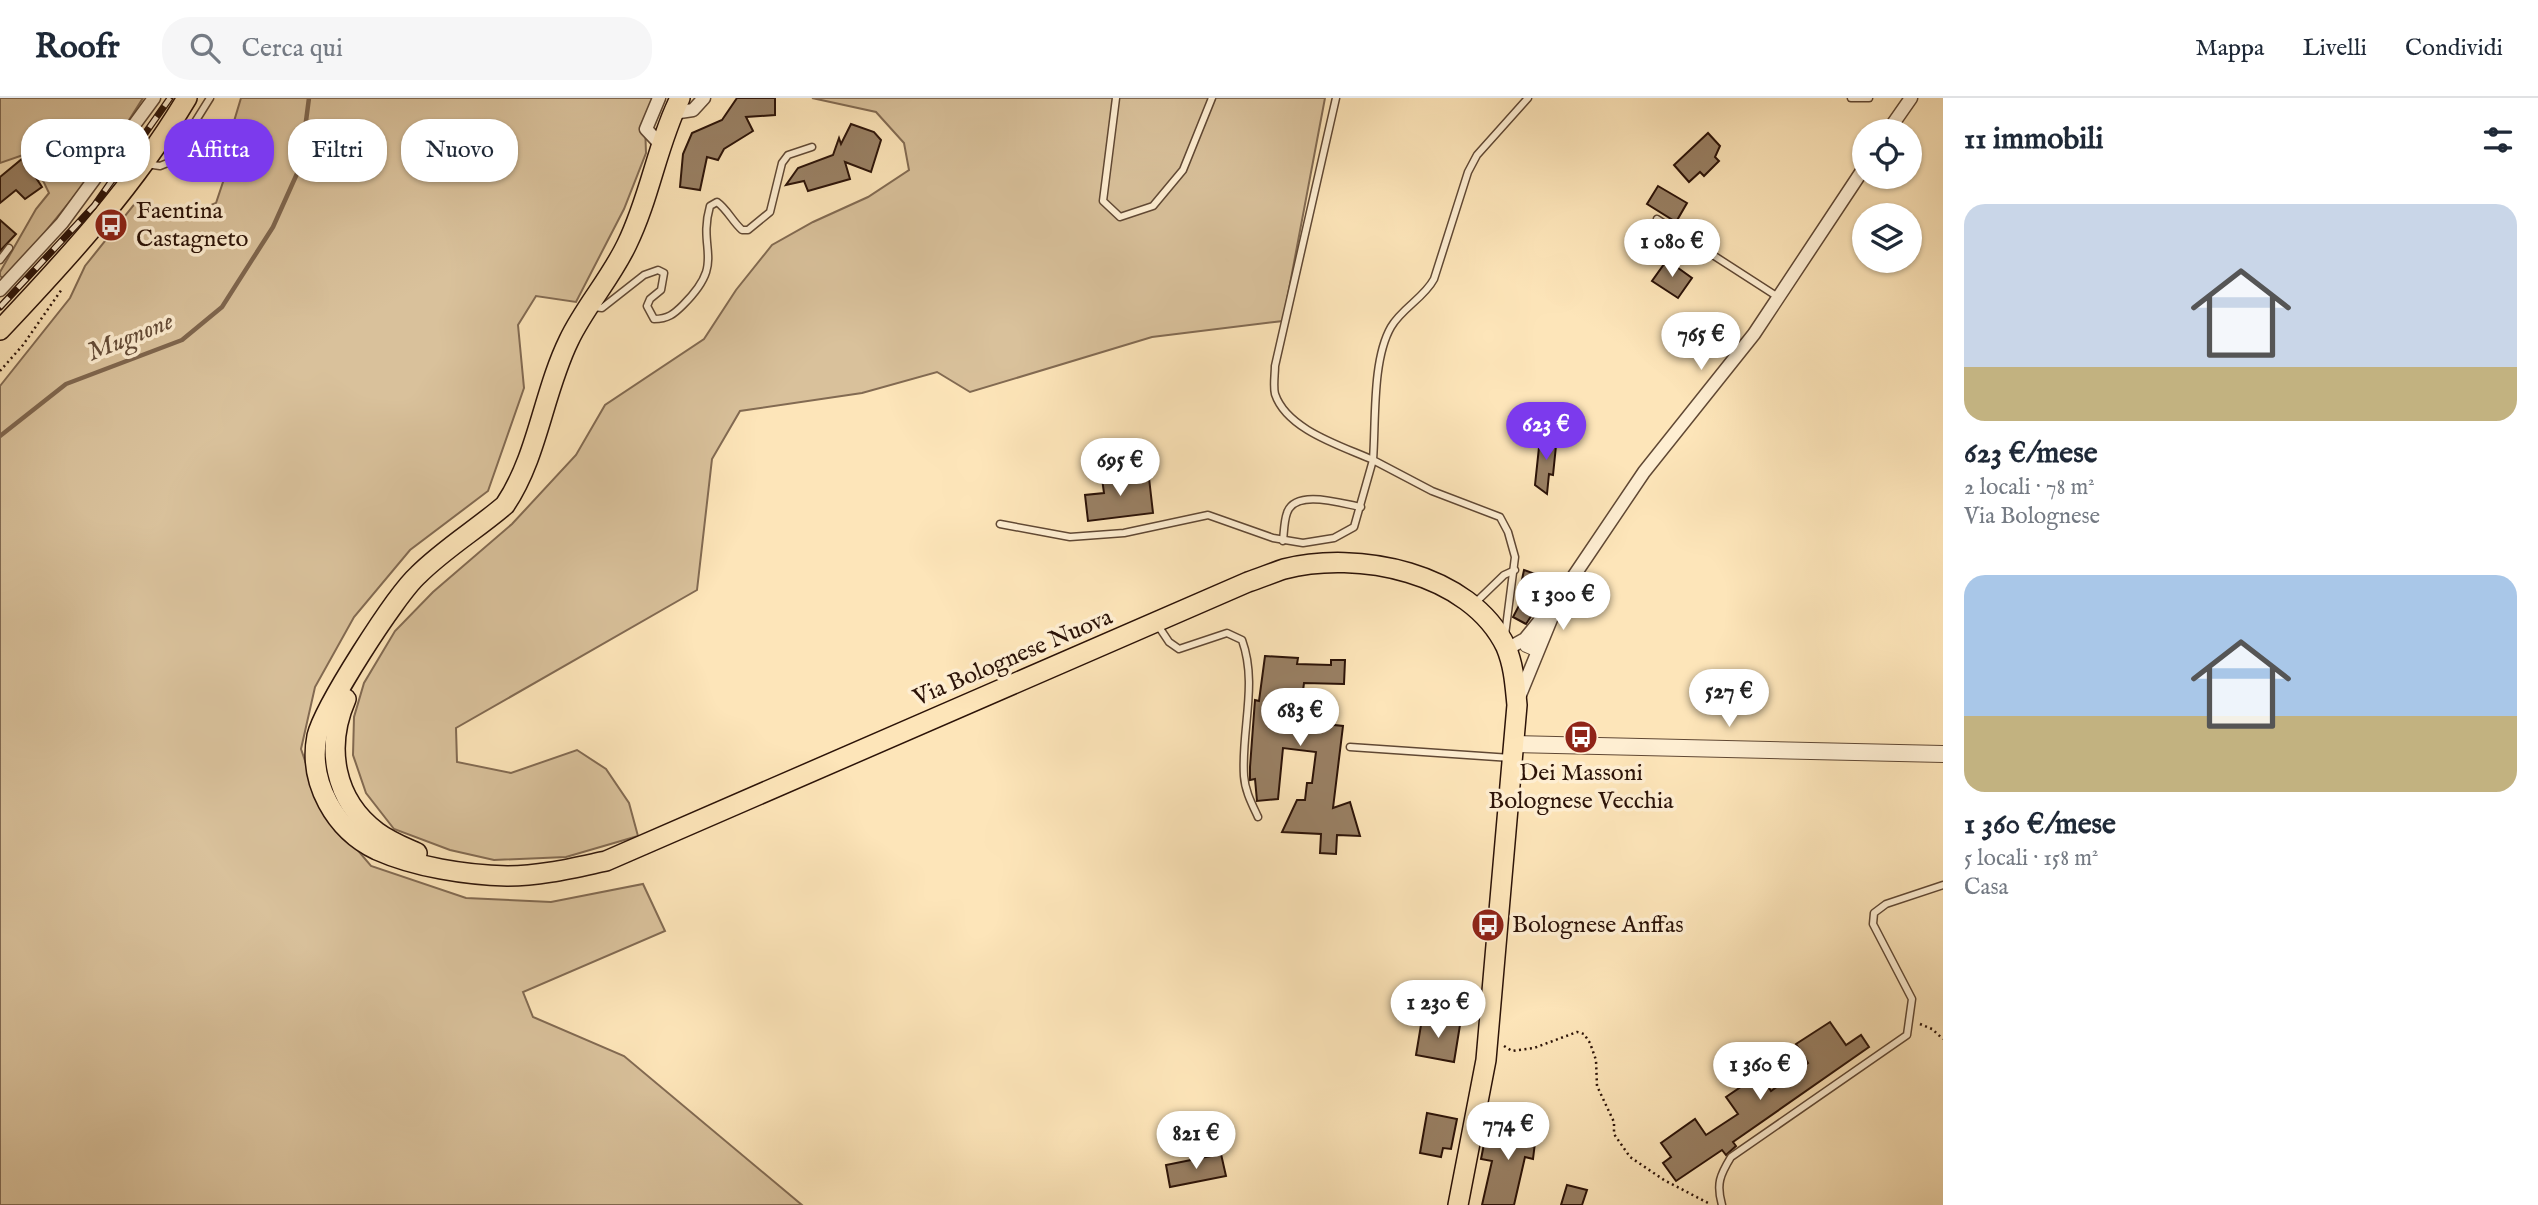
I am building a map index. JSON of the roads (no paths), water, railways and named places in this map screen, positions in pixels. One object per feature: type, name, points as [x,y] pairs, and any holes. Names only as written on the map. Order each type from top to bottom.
[{"type":"main road","points":[[150,155],[187,98]]},
{"type":"main road","name":"Via Bolognese Nuova","points":[[677,105],[628,243],[569,340],[524,470],[512,495],[489,519],[417,575],[385,617],[372,640],[335,730],[334,758],[342,787],[359,816],[379,834],[466,872],[507,876],[556,872],[606,861],[1248,582],[1285,569],[1315,565],[1351,564],[1414,573],[1473,604],[1509,645],[1517,705],[1489,1028],[1475,1125],[1458,1205]]},
{"type":"main road","points":[[0,330],[70,256],[130,182]]},
{"type":"street","points":[[0,290],[61,223],[154,98]]},
{"type":"street","points":[[659,98],[646,129],[661,145]]},
{"type":"street","points":[[677,105],[693,110],[704,98]]},
{"type":"street","points":[[1896,119],[1910,98]]},
{"type":"street","points":[[1517,705],[1533,658],[1563,592],[1644,472],[1754,334],[1852,186]]},
{"type":"street","points":[[1533,658],[1509,645],[1563,592]]},
{"type":"street","points":[[1514,751],[1943,754]]},
{"type":"lane","points":[[150,165],[160,166],[170,162],[210,98]]},
{"type":"lane","points":[[1116,98],[1104,201],[1120,218],[1153,206],[1183,170],[1212,98]]},
{"type":"lane","points":[[1336,98],[1275,366],[1275,393],[1287,411],[1311,433],[1373,460],[1432,491],[1500,517],[1508,532],[1515,570],[1508,625],[1509,645]]},
{"type":"lane","points":[[1000,524],[1070,537],[1124,533],[1208,515],[1283,541],[1303,543],[1334,538],[1354,527],[1373,460],[1383,346],[1392,325],[1428,291],[1434,279],[1462,183],[1477,155],[1528,98]]},
{"type":"lane","points":[[1852,98],[1869,98]]},
{"type":"lane","points":[[591,306],[602,308],[644,275],[658,270],[664,273],[661,289],[650,299],[647,306],[654,319],[671,317],[700,288],[707,272],[710,259],[707,217],[710,206],[717,202],[724,207],[732,222],[742,230],[748,230],[770,212],[782,163],[788,155],[812,147]]},
{"type":"lane","points":[[1657,219],[1778,297]]},
{"type":"lane","points":[[0,260],[9,248]]},
{"type":"lane","points":[[1283,541],[1286,514],[1298,501],[1313,499],[1361,507]]},
{"type":"lane","points":[[1473,604],[1504,575],[1515,570]]},
{"type":"lane","points":[[1156,623],[1170,642],[1179,649],[1227,633],[1242,640],[1248,656],[1250,679],[1244,778],[1249,799],[1258,817]]},
{"type":"lane","points":[[1350,747],[1514,751]]},
{"type":"lane","points":[[1721,1205],[1717,1188],[1720,1174],[1731,1157],[1907,1035],[1912,999],[1873,923],[1874,913],[1886,904],[1943,885]]},
{"type":"waterway","name":"Mugnone","points":[[0,436],[66,384],[182,340],[222,307],[273,227],[300,167],[309,98]]},
{"type":"railway","points":[[0,307],[94,206],[170,98]]},
{"type":"place","name":"Faentina Castagneto","points":[[111,225]]},
{"type":"place","name":"Dei Massoni Bolognese Vecchia","points":[[1581,737]]},
{"type":"place","name":"Bolognese Anffas","points":[[1488,925]]}]
